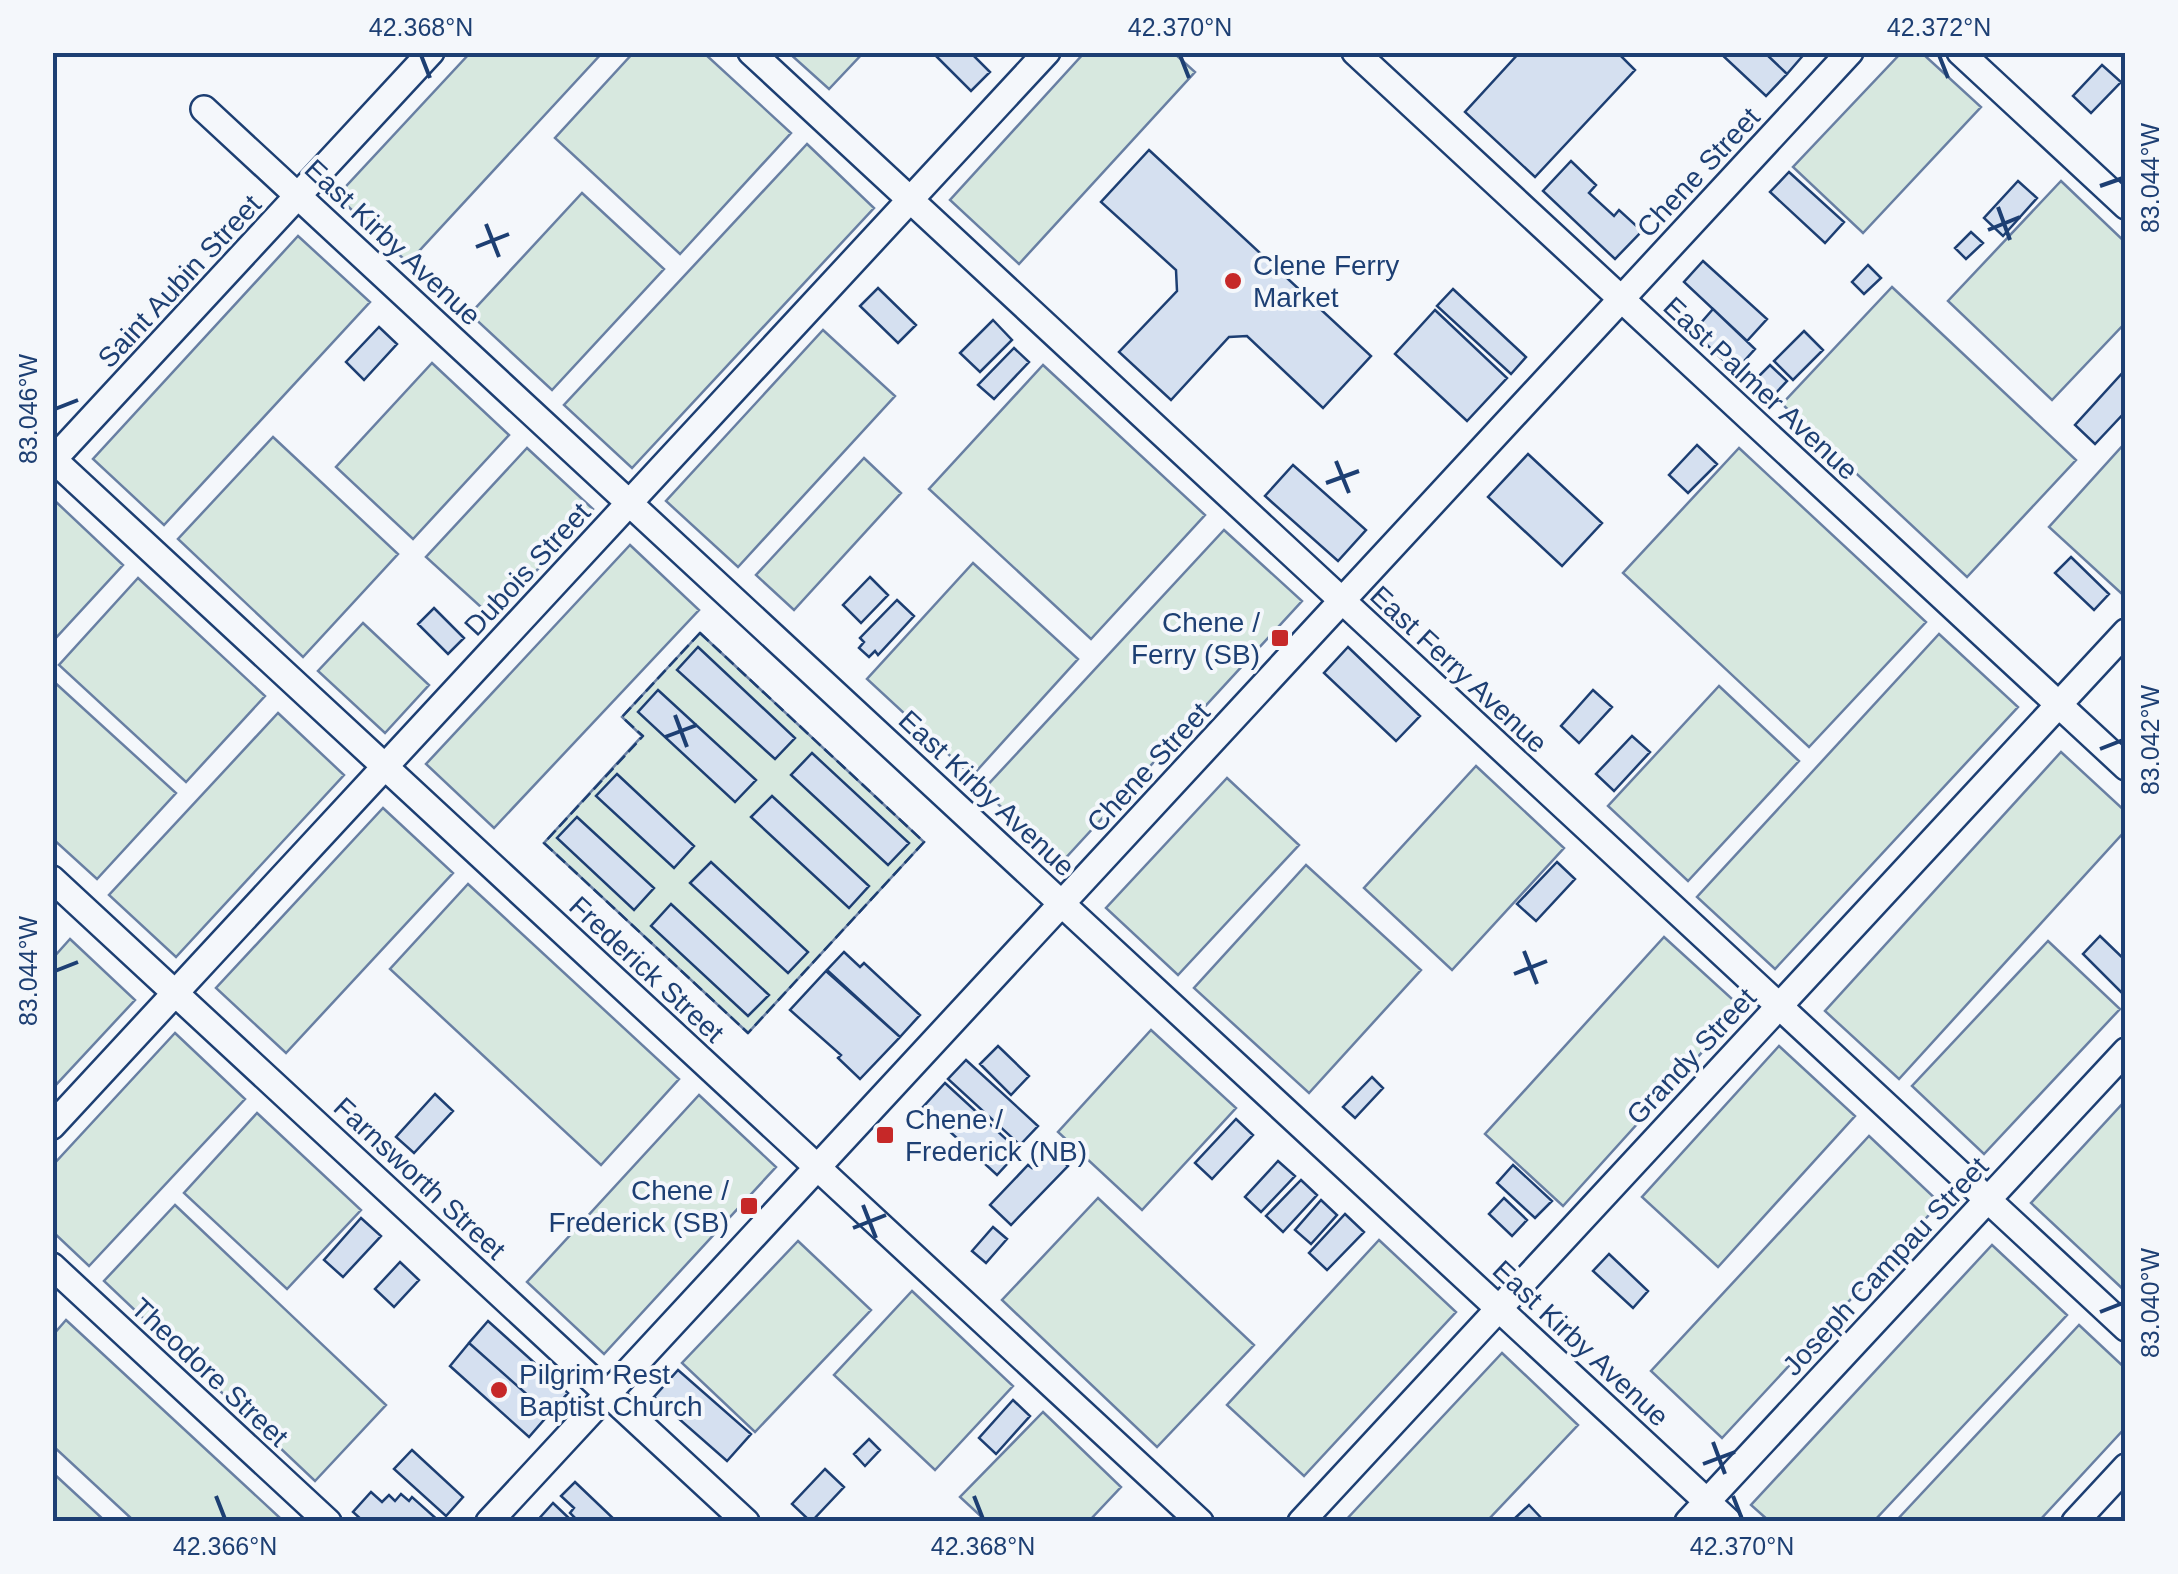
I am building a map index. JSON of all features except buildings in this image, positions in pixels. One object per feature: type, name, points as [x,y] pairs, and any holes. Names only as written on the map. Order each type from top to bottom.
[{"type":"street","name":"Saint Aubin Street","points":[[53,460],[431,52]]},
{"type":"street","name":"East Ferry Avenue","points":[[751,52],[2126,1328]]},
{"type":"street","name":"Dubois Street","points":[[52,1126],[1047,52]]},
{"type":"street","name":"East Palmer Avenue","points":[[1356,52],[2126,767]]},
{"type":"street","name":"Chene Street","points":[[489,1522],[1850,52]]},
{"type":"street","points":[[1960,52],[2126,206]]},
{"type":"street","name":"East Kirby Avenue","points":[[204,108],[1729,1522]]},
{"type":"street","name":"Frederick Street","points":[[53,460],[1200,1522]]},
{"type":"street","name":"Grandy Street","points":[[1301,1522],[2126,632]]},
{"type":"street","name":"Farnsworth Street","points":[[52,879],[746,1522]]},
{"type":"street","name":"Joseph Campau Street","points":[[1688,1522],[2126,1050]]},
{"type":"street","name":"Theodore Street","points":[[52,1266],[328,1522]]},
{"type":"street","points":[[2075,1522],[2126,1467]]},
{"type":"shaded area","points":[[634,52],[704,53],[791,133],[680,254],[555,138]]},
{"type":"shaded area","points":[[1085,52],[1174,53],[1195,72],[1019,264],[950,200]]},
{"type":"shaded area","points":[[470,53],[602,53],[408,263],[337,196]]},
{"type":"shaded area","points":[[789,53],[863,53],[829,89]]},
{"type":"shaded area","points":[[1901,53],[1922,53],[1981,107],[1863,233],[1793,167]]},
{"type":"shaded area","points":[[807,144],[874,208],[632,468],[564,405]]},
{"type":"shaded area","points":[[2061,181],[2125,242],[2126,322],[2052,400],[1948,301]]},
{"type":"shaded area","points":[[582,193],[664,269],[552,390],[470,314]]},
{"type":"shaded area","points":[[298,236],[370,302],[164,525],[93,459]]},
{"type":"shaded area","points":[[1892,287],[2076,460],[1967,577],[1782,404]]},
{"type":"shaded area","points":[[823,330],[895,396],[738,567],[666,501]]},
{"type":"shaded area","points":[[432,363],[509,435],[413,539],[336,467]]},
{"type":"shaded area","points":[[1043,365],[1205,515],[1091,639],[929,489]]},
{"type":"shaded area","points":[[273,437],[398,554],[303,657],[178,539]]},
{"type":"shaded area","points":[[2125,443],[2126,588],[2121,593],[2049,527]]},
{"type":"shaded area","points":[[527,448],[593,509],[493,618],[426,557]]},
{"type":"shaded area","points":[[1739,448],[1926,622],[1809,747],[1623,573]]},
{"type":"shaded area","points":[[864,458],[901,493],[794,610],[756,575]]},
{"type":"shaded area","points":[[52,502],[123,565],[53,641]]},
{"type":"shaded area","points":[[1224,530],[1302,601],[1061,863],[983,790]]},
{"type":"shaded area","points":[[630,545],[699,610],[494,828],[426,764]]},
{"type":"shaded area","points":[[973,563],[1078,659],[972,776],[867,679]]},
{"type":"shaded area","points":[[138,578],[265,696],[186,782],[59,665]]},
{"type":"shaded area","points":[[363,623],[429,685],[385,733],[318,671]]},
{"type":"shaded area","points":[[700,633],[924,842],[748,1033],[544,843],[642,736],[622,717]]},
{"type":"shaded area","points":[[1939,634],[2018,707],[1775,969],[1697,897]]},
{"type":"shaded area","points":[[52,680],[176,793],[97,879],[53,839]]},
{"type":"shaded area","points":[[1719,686],[1799,761],[1688,881],[1608,806]]},
{"type":"shaded area","points":[[278,713],[344,775],[176,957],[109,895]]},
{"type":"shaded area","points":[[2061,752],[2125,811],[2125,831],[1899,1079],[1825,1011]]},
{"type":"shaded area","points":[[1476,766],[1564,848],[1452,970],[1364,888]]},
{"type":"shaded area","points":[[1227,778],[1299,845],[1178,975],[1106,908]]},
{"type":"shaded area","points":[[383,808],[453,873],[286,1053],[216,988]]},
{"type":"shaded area","points":[[1306,865],[1421,970],[1309,1093],[1194,988]]},
{"type":"shaded area","points":[[468,884],[679,1079],[601,1165],[390,969]]},
{"type":"shaded area","points":[[1664,937],[1742,1008],[1563,1206],[1485,1134]]},
{"type":"shaded area","points":[[70,939],[135,1000],[53,1088],[53,958]]},
{"type":"shaded area","points":[[2048,941],[2120,1009],[1984,1154],[1912,1086]]},
{"type":"shaded area","points":[[1151,1030],[1236,1108],[1142,1210],[1058,1132]]},
{"type":"shaded area","points":[[175,1033],[245,1099],[89,1266],[53,1232],[53,1165]]},
{"type":"shaded area","points":[[1779,1046],[1855,1116],[1718,1267],[1642,1197]]},
{"type":"shaded area","points":[[699,1095],[776,1167],[604,1354],[527,1282]]},
{"type":"shaded area","points":[[2125,1101],[2125,1291],[2031,1203]]},
{"type":"shaded area","points":[[257,1113],[361,1210],[287,1289],[184,1193]]},
{"type":"shaded area","points":[[1869,1136],[1940,1203],[1722,1438],[1651,1371]]},
{"type":"shaded area","points":[[1098,1198],[1254,1345],[1157,1447],[1002,1300]]},
{"type":"shaded area","points":[[175,1205],[386,1405],[315,1481],[104,1281]]},
{"type":"shaded area","points":[[1379,1240],[1456,1312],[1304,1476],[1227,1405]]},
{"type":"shaded area","points":[[798,1241],[871,1310],[755,1432],[682,1363]]},
{"type":"shaded area","points":[[1992,1245],[2067,1315],[1874,1521],[1769,1521],[1751,1505]]},
{"type":"shaded area","points":[[912,1291],[1013,1386],[935,1470],[834,1375]]},
{"type":"shaded area","points":[[66,1320],[279,1517],[275,1521],[134,1521],[53,1446],[53,1335]]},
{"type":"shaded area","points":[[2079,1325],[2125,1368],[2125,1428],[2039,1521],[1896,1521]]},
{"type":"shaded area","points":[[1502,1353],[1578,1425],[1487,1521],[1345,1521]]},
{"type":"shaded area","points":[[1043,1412],[1121,1487],[1089,1521],[986,1521],[960,1497]]},
{"type":"shaded area","points":[[53,1473],[105,1521],[53,1521]]},
{"type":"fence","points":[[700,633],[924,842],[748,1033],[544,843],[643,736],[622,717],[700,633]]},
{"type":"place","name":"Clene Ferry Market","points":[[1233,281]]},
{"type":"place","name":"Chene / Ferry (SB)","points":[[1280,638]]},
{"type":"place","name":"Chene / Frederick (NB)","points":[[885,1135]]},
{"type":"place","name":"Chene / Frederick (SB)","points":[[749,1206]]},
{"type":"place","name":"Pilgrim Rest Baptist Church","points":[[499,1390]]}]
